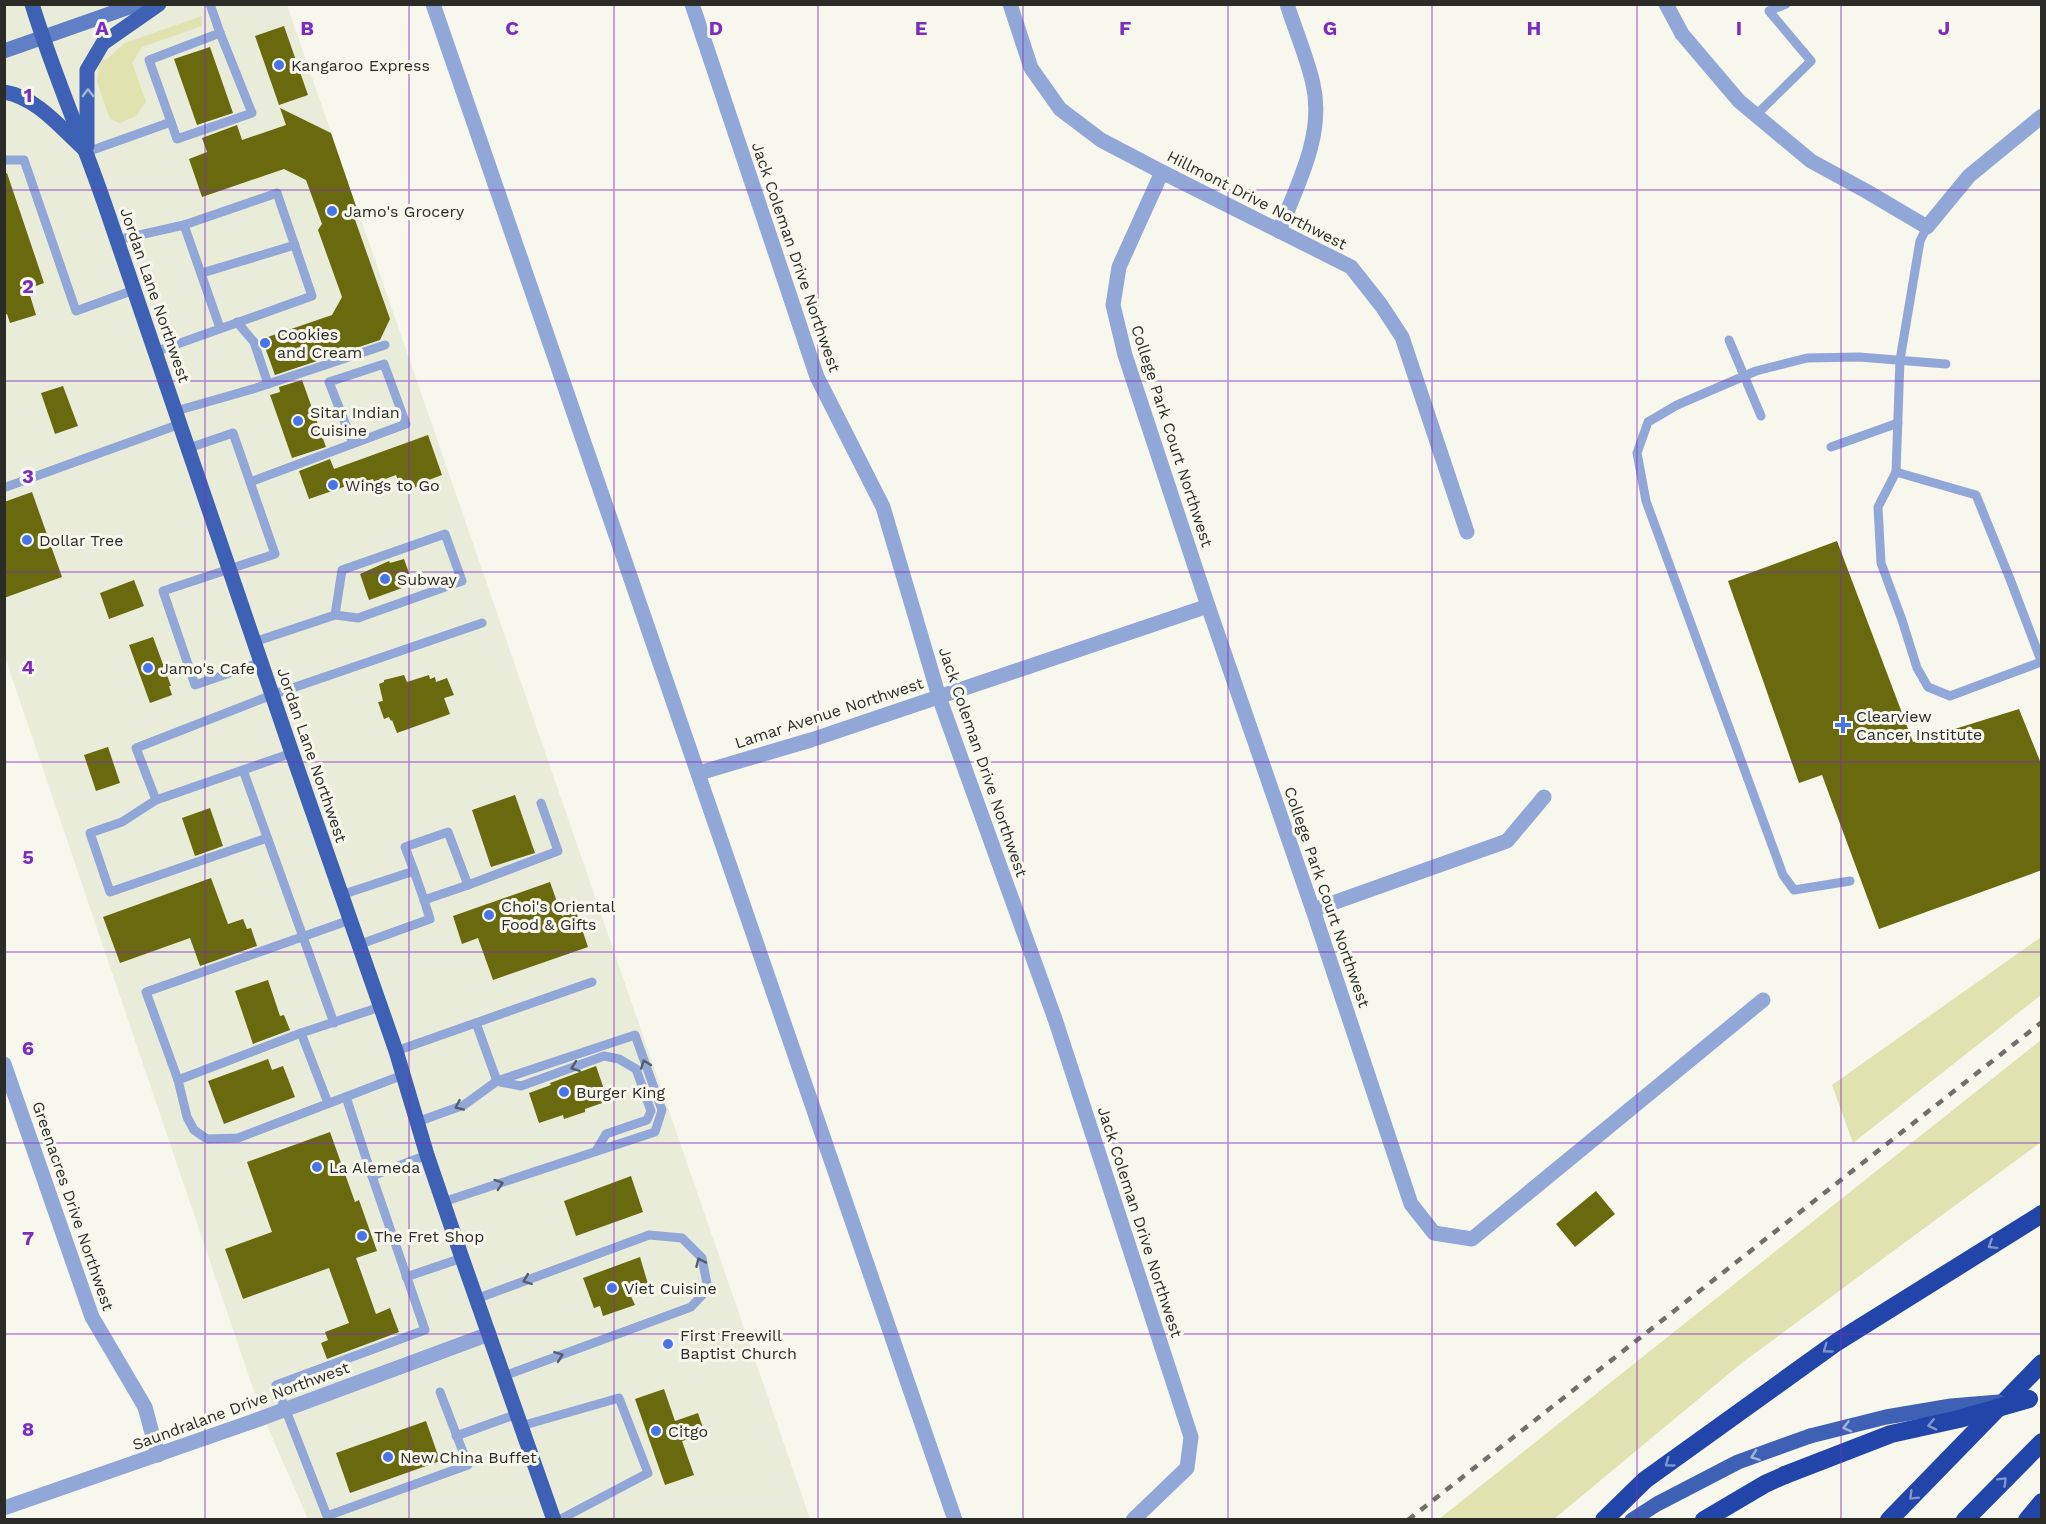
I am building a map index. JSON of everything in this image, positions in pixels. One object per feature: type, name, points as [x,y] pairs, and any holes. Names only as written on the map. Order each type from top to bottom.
[{"type":"highway","points":[[1604,1520],[1645,1480],[1837,1342],[2042,1214]]},
{"type":"highway","points":[[1889,1520],[2042,1363]]},
{"type":"highway","points":[[1704,1520],[1765,1484],[1891,1434],[2035,1399]]},
{"type":"highway","points":[[1965,1520],[2042,1442]]},
{"type":"highway","points":[[2027,1520],[2042,1502]]},
{"type":"main road","name":"Jordan Lane Northwest","points":[[32,4],[42,38],[87,152],[189,448],[396,1051],[427,1155],[462,1258],[554,1520]]},
{"type":"main road","points":[[4,51],[138,4]]},
{"type":"main road","points":[[87,152],[87,70],[103,43],[159,4]]},
{"type":"main road","points":[[4,92],[14,93],[38,107],[87,152]]},
{"type":"main road","points":[[1632,1520],[1656,1504],[1738,1462],[1810,1436],[1886,1417],[1951,1406],[2035,1399]]},
{"type":"street","points":[[433,4],[955,1520]]},
{"type":"street","name":"Jack Coleman Drive Northwest","points":[[692,4],[817,377],[883,507],[939,697],[1055,1018],[1191,1437],[1187,1468],[1133,1520]]},
{"type":"street","name":"Hillmont Drive Northwest","points":[[1010,4],[1031,68],[1060,109],[1101,140],[1351,267],[1381,305],[1402,337],[1467,532]]},
{"type":"street","points":[[1279,231],[1305,163],[1316,124],[1314,85],[1287,4]]},
{"type":"street","points":[[1666,4],[1682,34],[1740,101],[1756,115],[1811,161],[1927,227],[1969,176],[2042,116]]},
{"type":"street","name":"College Park Court Northwest","points":[[1162,172],[1119,267],[1113,305],[1125,356],[1411,1204],[1434,1233],[1472,1239],[1763,1000]]},
{"type":"street","name":"Lamar Avenue Northwest","points":[[699,774],[811,740],[1208,606]]},
{"type":"street","points":[[1313,910],[1507,841],[1544,797]]},
{"type":"street","name":"Greenacres Drive Northwest","points":[[4,1064],[92,1317],[145,1407],[158,1455]]},
{"type":"street","name":"Saundralane Drive Northwest","points":[[4,1508],[285,1410],[489,1334]]},
{"type":"lane","points":[[210,4],[252,113],[177,139],[150,60],[220,33]]},
{"type":"lane","points":[[1756,115],[1811,61],[1769,11],[1786,4]]},
{"type":"lane","points":[[87,152],[171,122]]},
{"type":"lane","points":[[4,160],[24,160],[76,311],[134,290]]},
{"type":"lane","points":[[117,240],[184,225],[278,193],[312,296],[155,352]]},
{"type":"lane","points":[[184,225],[220,328]]},
{"type":"lane","points":[[1896,472],[1976,495],[2041,663],[1950,696],[1928,687],[1917,668],[1881,563],[1878,507],[1896,472],[1900,360],[1920,241],[1927,227]]},
{"type":"lane","points":[[202,273],[295,245]]},
{"type":"lane","points":[[237,321],[255,342],[268,384]]},
{"type":"lane","points":[[1729,340],[1761,416]]},
{"type":"lane","points":[[6,487],[268,384],[385,345]]},
{"type":"lane","points":[[1850,881],[1794,890],[1783,875],[1646,501],[1637,453],[1648,422],[1677,405],[1755,371],[1807,358],[1859,357],[1946,364]]},
{"type":"lane","points":[[250,482],[406,424],[384,364],[329,382],[353,443]]},
{"type":"lane","points":[[1831,447],[1898,423]]},
{"type":"lane","points":[[189,448],[233,433],[275,554],[163,591],[195,685],[261,662]]},
{"type":"lane","points":[[254,642],[335,615],[358,618],[462,581],[445,534],[342,570],[335,615]]},
{"type":"lane","points":[[156,800],[136,748],[272,695],[482,623]]},
{"type":"lane","points":[[267,838],[110,892],[90,833],[122,822],[156,800],[292,753]]},
{"type":"lane","points":[[243,770],[334,1023]]},
{"type":"lane","points":[[424,900],[558,851],[541,803]]},
{"type":"lane","points":[[358,945],[430,919],[405,848],[448,832],[468,885]]},
{"type":"lane","points":[[341,895],[414,871]]},
{"type":"lane","points":[[350,920],[146,992],[178,1080],[187,1117],[194,1130],[207,1139],[238,1138],[403,1075]]},
{"type":"lane","points":[[396,1051],[592,982]]},
{"type":"lane","points":[[178,1080],[301,1034],[380,1008]]},
{"type":"lane","points":[[476,1023],[497,1081]]},
{"type":"lane","points":[[301,1034],[328,1103]]},
{"type":"lane","points":[[417,1122],[464,1105],[497,1081],[635,1035],[662,1110],[655,1132],[443,1202]]},
{"type":"lane","points":[[497,1081],[520,1086],[604,1056],[619,1059],[636,1069],[651,1111],[647,1120],[606,1134],[596,1151]]},
{"type":"lane","points":[[346,1097],[426,1330],[276,1385],[327,1516],[468,1465],[440,1392]]},
{"type":"lane","points":[[372,1176],[427,1155]]},
{"type":"lane","points":[[477,1299],[649,1234],[682,1238],[702,1258],[708,1289],[691,1307],[504,1376]]},
{"type":"lane","points":[[406,1277],[462,1258]]},
{"type":"lane","points":[[456,1436],[619,1398],[648,1473],[559,1520]]},
{"type":"shaded area","points":[[4,5],[287,5],[810,1519],[308,1519],[261,1412],[5,657]]},
{"type":"green space","points":[[202,16],[202,26],[142,47],[132,63],[146,102],[136,116],[120,123],[110,119],[97,82],[100,57],[106,60],[125,43]]},
{"type":"green space","points":[[2041,937],[2041,995],[1853,1143],[1832,1085]]},
{"type":"green space","points":[[2041,1040],[2041,1142],[1743,1362],[1554,1519],[1439,1519]]},
{"type":"building","points":[[284,26],[308,95],[279,105],[255,36]]},
{"type":"building","points":[[210,47],[233,113],[197,125],[174,59]]},
{"type":"building","points":[[280,108],[331,133],[358,212],[353,214],[390,319],[380,340],[275,375],[262,339],[332,315],[342,297],[318,230],[322,224],[306,180],[284,169],[202,197],[189,159],[207,152],[202,138],[237,125],[242,140],[286,125]]},
{"type":"building","points":[[7,173],[44,283],[28,289],[36,315],[10,323],[7,314],[4,315],[4,174]]},
{"type":"building","name":"Sitar Indian Cuisine","points":[[302,380],[326,447],[292,458],[270,395],[280,392],[279,387]]},
{"type":"building","points":[[63,386],[78,426],[55,434],[41,393]]},
{"type":"building","points":[[428,435],[442,475],[402,492],[396,475],[374,483],[373,479],[358,482],[309,499],[299,471],[330,459],[334,469]]},
{"type":"building","name":"Dollar Tree","points":[[32,492],[62,577],[4,598],[4,502]]},
{"type":"building","name":"Clearview Cancer Institute","points":[[1837,541],[1913,742],[2019,709],[2042,766],[2042,870],[1879,929],[1822,775],[1799,783],[1728,581]]},
{"type":"building","points":[[404,559],[413,584],[369,600],[360,574],[389,561],[390,563]]},
{"type":"building","points":[[134,580],[144,606],[109,619],[100,593]]},
{"type":"building","points":[[153,637],[171,686],[169,686],[172,695],[150,703],[129,645]]},
{"type":"building","points":[[404,675],[407,682],[429,675],[430,679],[435,677],[436,682],[447,678],[454,695],[444,698],[450,714],[397,733],[392,720],[389,717],[384,719],[378,702],[383,701],[379,684],[384,680]]},
{"type":"building","points":[[108,747],[120,783],[96,791],[84,755]]},
{"type":"building","points":[[515,795],[535,853],[491,867],[472,810]]},
{"type":"building","points":[[210,808],[223,846],[195,856],[182,818]]},
{"type":"building","points":[[211,878],[228,924],[243,919],[247,929],[251,928],[257,946],[200,966],[190,938],[120,963],[103,917]]},
{"type":"building","points":[[550,882],[562,916],[576,911],[588,947],[493,980],[478,938],[462,944],[453,916]]},
{"type":"building","points":[[268,980],[280,1016],[284,1015],[290,1030],[253,1044],[235,991]]},
{"type":"building","points":[[268,1059],[272,1070],[283,1066],[295,1097],[224,1124],[208,1081]]},
{"type":"building","points":[[596,1066],[608,1101],[564,1119],[563,1115],[539,1123],[529,1093]]},
{"type":"building","points":[[330,1132],[355,1202],[359,1200],[377,1251],[356,1258],[376,1314],[390,1308],[399,1332],[327,1359],[321,1343],[328,1340],[325,1332],[349,1323],[329,1268],[243,1299],[225,1249],[272,1232],[247,1162]]},
{"type":"building","points":[[631,1176],[643,1212],[576,1236],[564,1201]]},
{"type":"building","points":[[1596,1191],[1615,1214],[1575,1247],[1556,1224]]},
{"type":"building","name":"Viet Cuisine","points":[[640,1257],[648,1284],[629,1292],[635,1305],[603,1316],[600,1306],[594,1308],[583,1278]]},
{"type":"building","points":[[664,1389],[675,1421],[698,1413],[705,1434],[682,1441],[694,1475],[665,1485],[635,1399]]},
{"type":"building","name":"New China Buffet","points":[[426,1421],[440,1461],[350,1493],[336,1453]]},
{"type":"railway","points":[[1408,1520],[2042,1022]]},
{"type":"place","name":"Kangaroo Express","points":[[279,65]]},
{"type":"place","name":"Jamo's Grocery","points":[[332,211]]},
{"type":"place","name":"Cookies and Cream","points":[[265,343]]},
{"type":"place","name":"Sitar Indian Cuisine","points":[[298,421]]},
{"type":"place","name":"Wings to Go","points":[[333,485]]},
{"type":"place","name":"Dollar Tree","points":[[27,540]]},
{"type":"place","name":"Subway","points":[[385,579]]},
{"type":"place","name":"Jamo's Cafe","points":[[148,668]]},
{"type":"place","name":"Clearview Cancer Institute","points":[[1843,725]]},
{"type":"place","name":"Choi's Oriental Food & Gifts","points":[[489,915]]},
{"type":"place","name":"Burger King","points":[[564,1092]]},
{"type":"place","name":"La Alemeda","points":[[317,1167]]},
{"type":"place","name":"The Fret Shop","points":[[362,1236]]},
{"type":"place","name":"Viet Cuisine","points":[[612,1288]]},
{"type":"place","name":"First Freewill Baptist Church","points":[[668,1344]]},
{"type":"place","name":"Citgo","points":[[656,1431]]},
{"type":"place","name":"New China Buffet","points":[[388,1457]]}]
